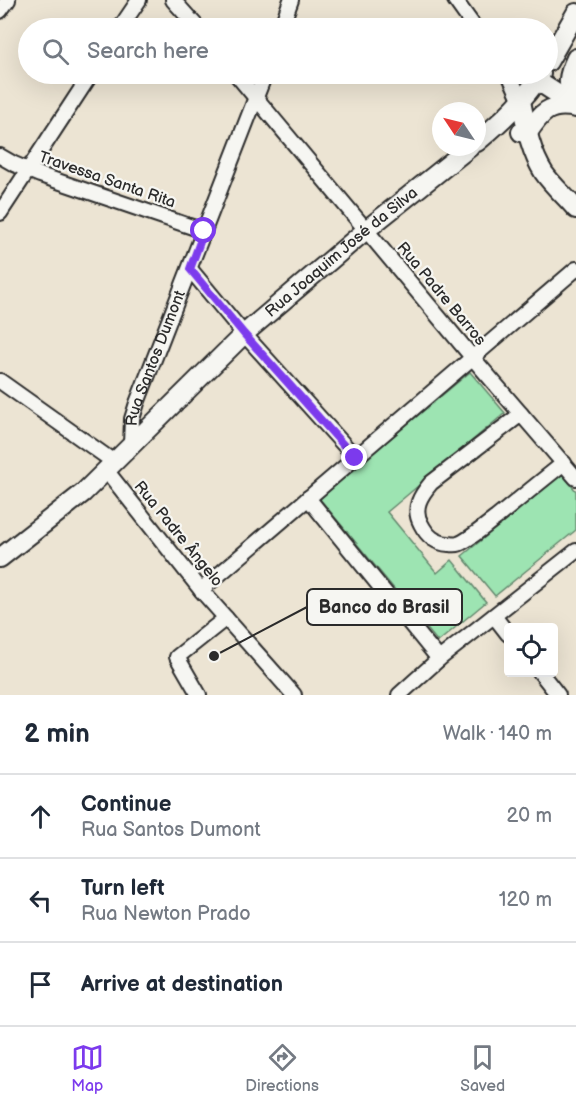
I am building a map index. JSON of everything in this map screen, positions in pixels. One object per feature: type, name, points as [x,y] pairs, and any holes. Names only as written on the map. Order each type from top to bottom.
[{"type":"main road","points":[[558,44],[576,13]]},
{"type":"main road","points":[[576,58],[569,73],[568,84],[576,105]]},
{"type":"main road","points":[[486,134],[521,101],[533,84]]},
{"type":"main road","points":[[548,84],[576,105]]},
{"type":"main road","points":[[521,101],[528,134],[537,160],[545,174],[576,209]]},
{"type":"main road","points":[[528,134],[540,116],[554,107],[576,105]]},
{"type":"main road","points":[[496,126],[512,128],[528,134]]},
{"type":"main road","name":"Rua Joaquim José da Silva","points":[[110,466],[244,334],[366,230],[459,156]]},
{"type":"main road","points":[[0,558],[83,493],[110,466]]},
{"type":"street","points":[[0,10],[8,0]]},
{"type":"street","points":[[127,18],[139,0]]},
{"type":"street","points":[[173,0],[189,18]]},
{"type":"street","points":[[285,18],[291,0]]},
{"type":"street","points":[[455,0],[468,18]]},
{"type":"street","points":[[0,213],[84,84]]},
{"type":"street","name":"Rua Padre Barros","points":[[245,84],[576,478]]},
{"type":"street","name":"Rua Santos Dumont","points":[[131,444],[133,414],[261,84]]},
{"type":"street","points":[[514,84],[521,101]]},
{"type":"street","name":"Travessa Santa Rita","points":[[0,156],[28,170],[204,231]]},
{"type":"street","points":[[190,269],[244,334],[355,458]]},
{"type":"street","points":[[201,590],[576,269]]},
{"type":"street","name":"Rua Padre Ângelo","points":[[0,381],[110,466],[201,590],[294,695]]},
{"type":"street","points":[[521,414],[431,483],[421,494],[417,513],[426,533],[442,543],[458,544],[480,530],[564,463]]},
{"type":"street","points":[[308,498],[439,659]]},
{"type":"street","points":[[399,695],[439,659],[576,551]]},
{"type":"street","points":[[494,616],[504,629]]},
{"type":"street","points":[[199,695],[177,657],[226,618]]},
{"type":"street","points":[[544,677],[558,695]]},
{"type":"green space","points":[[470,372],[505,413],[387,512],[437,573],[452,560],[486,602],[438,642],[319,498]]},
{"type":"green space","points":[[562,474],[576,491],[576,530],[495,596],[462,556]]},
{"type":"place","name":"Banco do Brasil","points":[[214,656]]},
{"type":"route","points":[[204,231],[190,269],[244,334],[355,458]]}]
